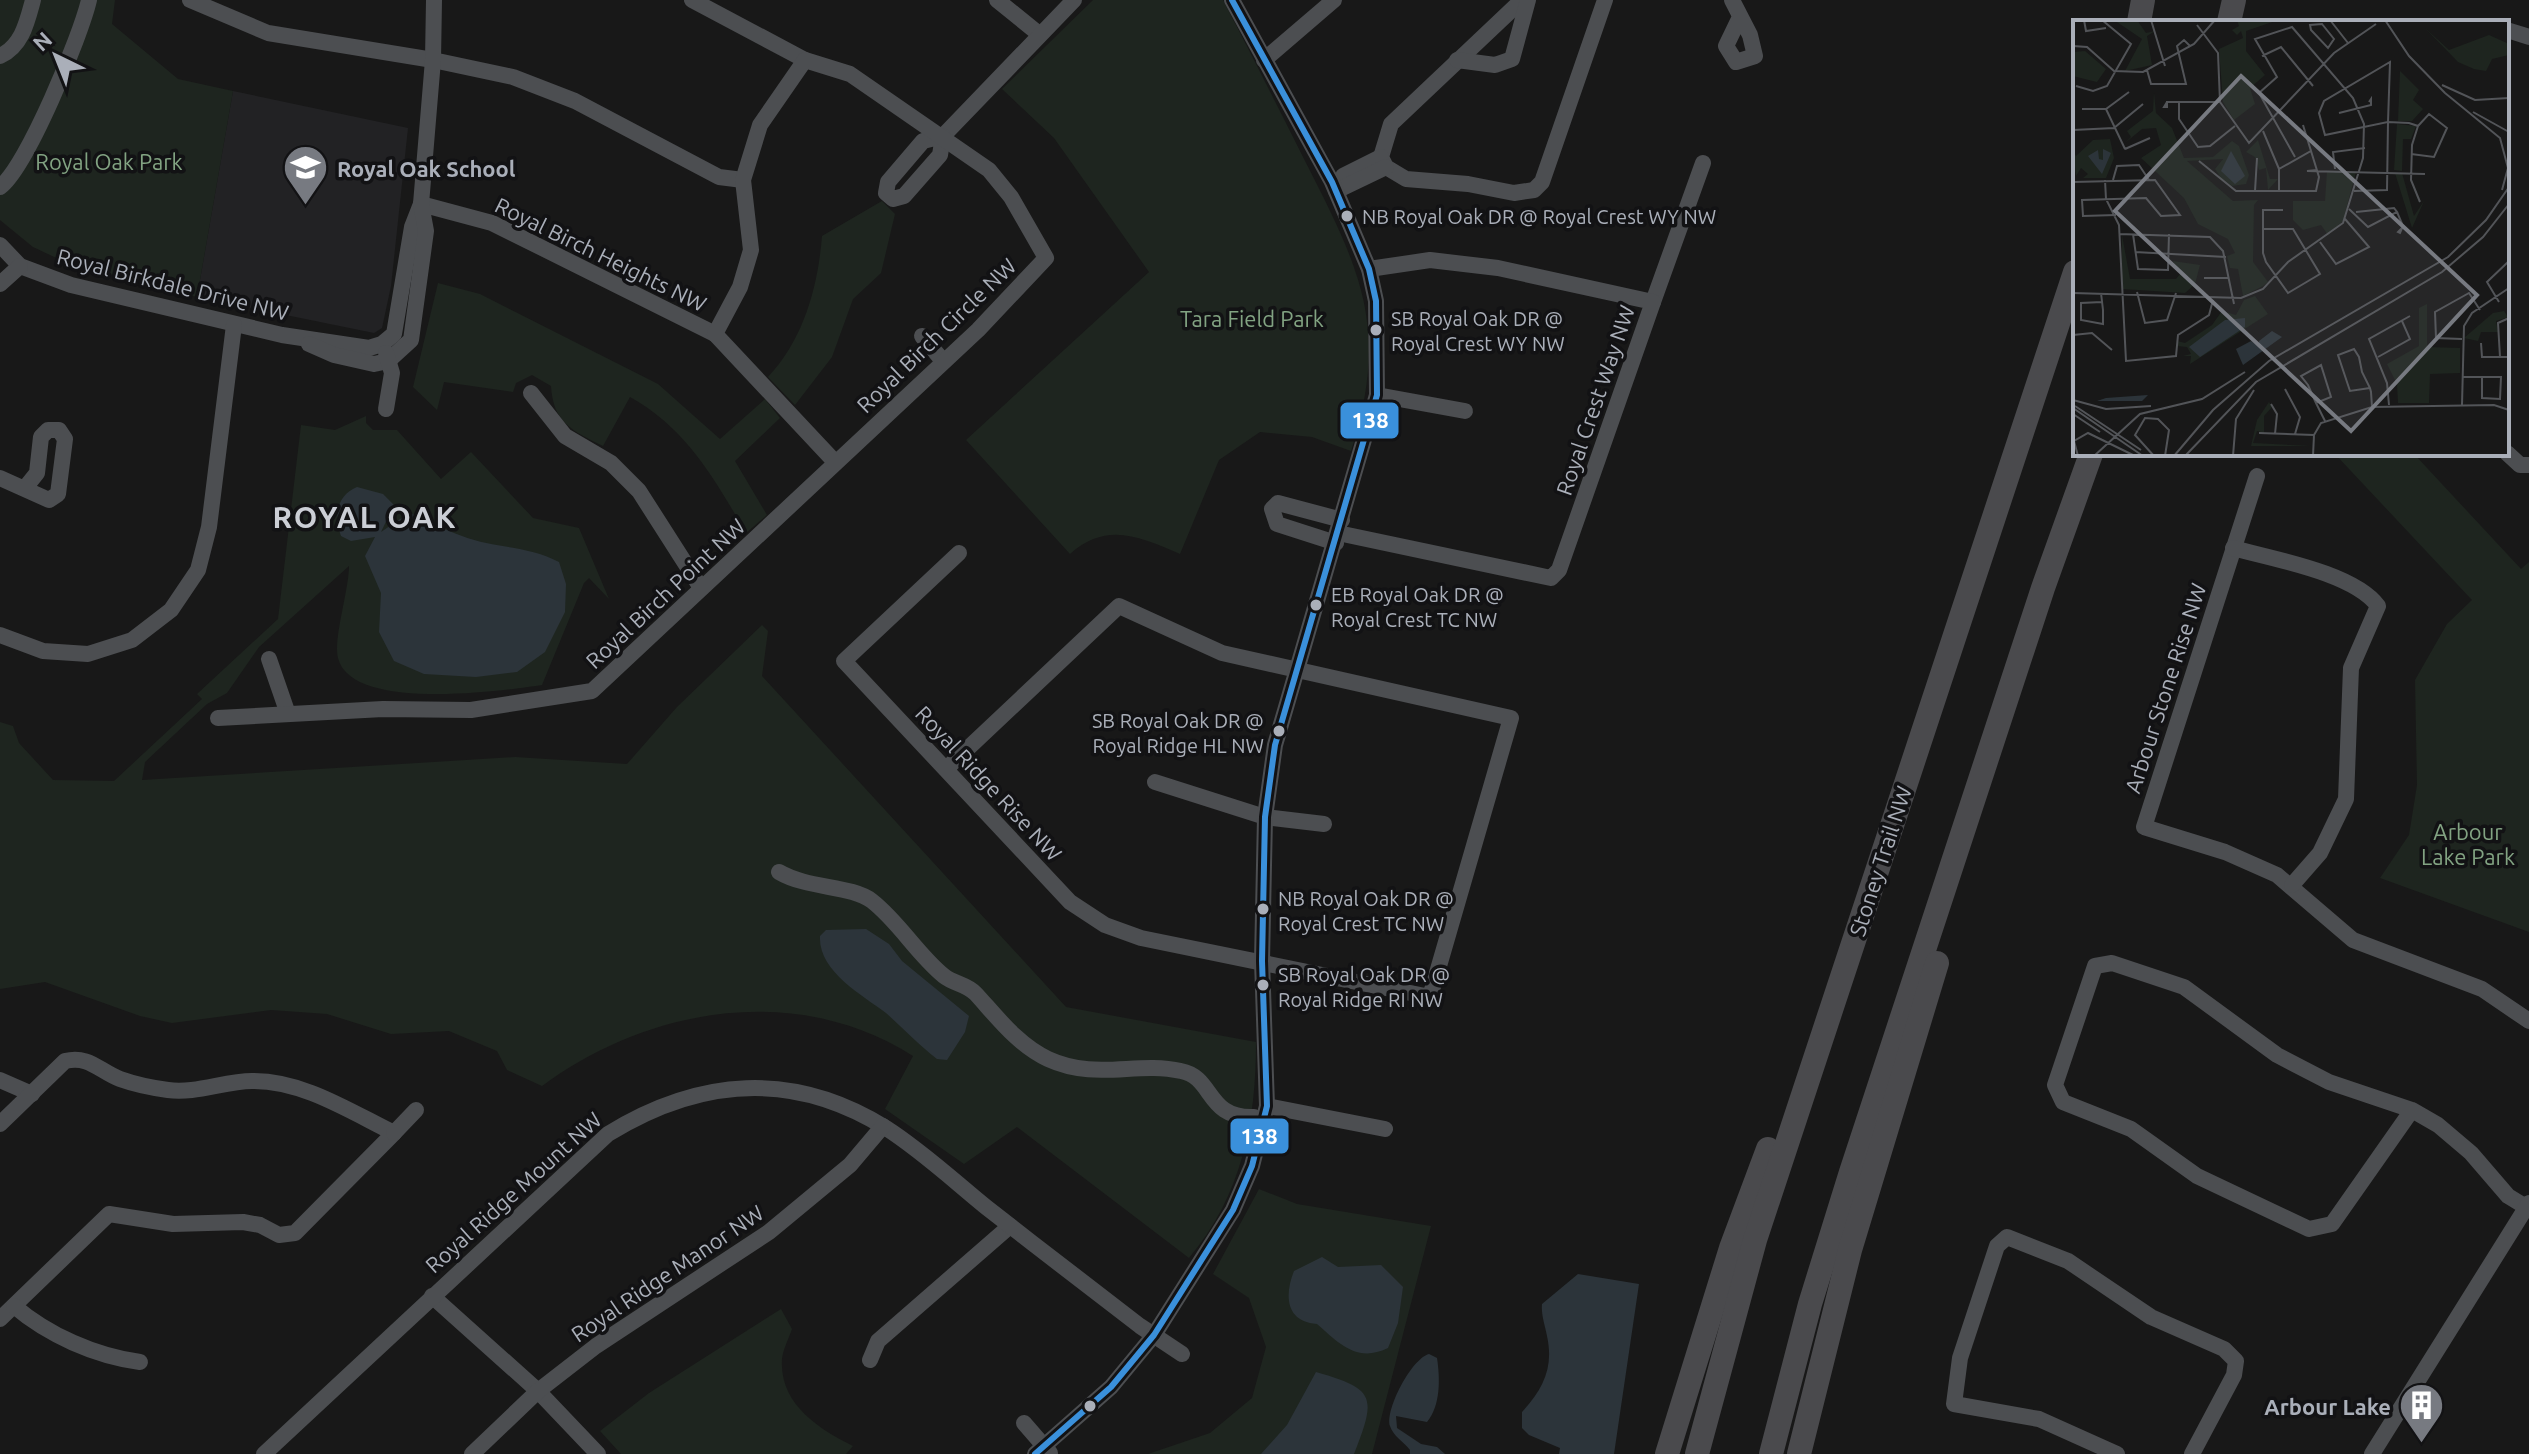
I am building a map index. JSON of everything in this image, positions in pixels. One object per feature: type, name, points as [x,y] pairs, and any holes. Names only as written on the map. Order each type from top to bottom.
[{"type":"highway","points":[[2139,20],[2143,0]]},
{"type":"highway","points":[[2215,20],[2219,0]]},
{"type":"highway","points":[[2229,20],[2234,0]]},
{"type":"highway","name":"Stoney Trail NW","points":[[1697,1454],[1755,1240],[1974,567],[2073,278]]},
{"type":"highway","points":[[1771,1454],[1810,1304],[2043,588],[2090,456]]},
{"type":"highway","points":[[1667,1454],[1731,1248],[1875,857],[1892,826]]},
{"type":"highway","points":[[1799,1454],[1850,1250],[1954,909],[1952,871]]},
{"type":"street","points":[[0,56],[12,50],[21,36],[33,0]]},
{"type":"street","points":[[0,187],[8,180],[29,142],[82,30],[89,0]]},
{"type":"street","points":[[190,0],[268,33],[433,60],[513,77],[575,101],[719,177],[743,180]]},
{"type":"street","points":[[388,361],[403,349],[412,336],[426,231],[421,204],[433,60],[434,0]]},
{"type":"street","name":"Royal Birch Circle NW","points":[[692,0],[805,60],[850,74],[943,136],[989,170],[1011,197],[1046,258],[978,330],[835,462]]},
{"type":"street","points":[[997,0],[1039,34]]},
{"type":"street","points":[[943,136],[1074,0]]},
{"type":"street","points":[[1024,1423],[1044,1451],[1111,1387],[1154,1335],[1233,1210],[1252,1166],[1267,1106],[1262,961],[1265,817],[1275,745],[1377,395],[1376,301],[1369,269],[1334,187],[1232,0]]},
{"type":"street","points":[[1264,60],[1334,0]]},
{"type":"street","points":[[1457,60],[1495,65],[1512,59],[1525,0]]},
{"type":"street","points":[[1384,162],[1391,124],[1525,0]]},
{"type":"street","points":[[1384,162],[1406,179],[1468,184],[1514,193],[1534,190],[1542,182],[1605,0]]},
{"type":"street","points":[[1732,0],[1739,19]]},
{"type":"street","points":[[2509,31],[2529,37]]},
{"type":"street","points":[[805,60],[760,125],[743,180],[751,250],[740,287],[715,334],[835,462]]},
{"type":"street","points":[[1334,187],[1384,162]]},
{"type":"street","points":[[1653,302],[1703,163]]},
{"type":"street","points":[[386,409],[392,373],[382,344],[394,334],[412,227],[421,204]]},
{"type":"street","name":"Royal Birch Heights NW","points":[[421,204],[492,223],[715,334]]},
{"type":"street","name":"Royal Birkdale Drive NW","points":[[0,245],[20,266],[71,285],[297,338],[369,348],[382,344]]},
{"type":"street","name":"Royal Crest Way NW","points":[[1339,532],[1551,578],[1559,570],[1653,302],[1498,268],[1430,260],[1369,269]]},
{"type":"street","points":[[0,284],[20,266]]},
{"type":"street","points":[[0,635],[43,651],[88,654],[132,640],[171,610],[198,570],[209,527],[234,325]]},
{"type":"street","points":[[922,336],[943,361]]},
{"type":"street","name":"Royal Birkdale Drive NW","points":[[297,338],[334,355],[374,364],[388,361]]},
{"type":"street","points":[[531,393],[565,436],[611,463],[639,491],[701,588]]},
{"type":"street","points":[[1377,395],[1465,411]]},
{"type":"street","points":[[2509,455],[2520,465],[2529,465]]},
{"type":"street","name":"Royal Birch Point NW","points":[[218,718],[471,710],[592,691],[835,462]]},
{"type":"street","name":"Arbour Stone Rise NW","points":[[2257,476],[2144,827],[2225,852],[2292,885],[2324,918],[2353,940],[2482,989],[2529,1021]]},
{"type":"street","points":[[0,478],[25,488]]},
{"type":"street","points":[[2233,548],[2345,582],[2368,593],[2378,606],[2351,668],[2346,799],[2320,853],[2292,885]]},
{"type":"street","name":"Royal Ridge Rise NW","points":[[959,553],[844,661],[1070,902],[1105,925],[1141,938],[1430,997],[1511,718],[1296,670]]},
{"type":"street","points":[[947,768],[1119,606],[1222,653],[1296,670]]},
{"type":"street","points":[[269,659],[288,714]]},
{"type":"street","points":[[1155,782],[1265,817],[1324,824]]},
{"type":"street","points":[[779,872],[796,882],[851,892],[874,902],[943,975],[968,987],[1007,1028],[1048,1059],[1089,1070],[1184,1071],[1205,1088],[1216,1107],[1233,1115],[1254,1117]]},
{"type":"street","points":[[2372,1454],[2528,1205],[2508,1196],[2471,1153],[2438,1125],[2412,1110],[2329,1082],[2277,1055],[2184,987],[2112,963],[2095,966],[2055,1085],[2063,1102],[2131,1129],[2197,1176],[2309,1229],[2332,1224],[2412,1110]]},
{"type":"street","points":[[0,1124],[65,1061],[86,1059],[118,1078],[169,1091],[251,1081],[278,1083],[325,1099],[394,1133]]},
{"type":"street","points":[[0,1080],[32,1094]]},
{"type":"street","name":"Royal Ridge Mount NW","points":[[264,1454],[608,1134],[642,1112],[682,1096],[743,1087],[789,1089],[834,1100],[883,1126],[1010,1226],[1182,1354]]},
{"type":"street","points":[[1267,1106],[1385,1129]]},
{"type":"street","points":[[0,1319],[109,1214],[173,1224],[243,1222],[260,1225],[279,1235],[295,1233],[416,1110]]},
{"type":"street","name":"Royal Ridge Manor NW","points":[[472,1454],[538,1391],[596,1346],[769,1232],[850,1165],[883,1126]]},
{"type":"street","points":[[870,1360],[878,1341],[1010,1226]]},
{"type":"street","points":[[2117,1454],[2039,1419],[1954,1404],[1960,1358],[1997,1246],[2007,1237],[2068,1261],[2151,1317],[2224,1349],[2236,1361],[2234,1375],[2192,1454]]},
{"type":"street","points":[[432,1296],[538,1391],[598,1454]]},
{"type":"street","points":[[14,1306],[37,1325],[115,1359],[140,1362]]},
{"type":"shaded area","name":"Royal Oak School","points":[[233,91],[408,128],[391,286],[382,328],[374,333],[197,297]]},
{"type":"shaded area","points":[[357,487],[383,494],[394,505],[381,532],[409,513],[455,534],[535,553],[559,562],[566,584],[565,612],[545,652],[517,672],[476,677],[424,674],[394,661],[379,632],[381,593],[365,556],[375,537],[351,541],[341,536],[339,529],[338,507],[345,496]]},
{"type":"shaded area","points":[[866,929],[889,944],[902,961],[969,1016],[965,1032],[947,1060],[930,1054],[886,1013],[843,981],[826,960],[820,936],[826,930]]},
{"type":"shaded area","points":[[1322,1257],[1338,1267],[1381,1265],[1403,1287],[1398,1323],[1388,1348],[1377,1352],[1358,1352],[1341,1344],[1317,1324],[1293,1313],[1289,1290],[1294,1271]]},
{"type":"shaded area","points":[[1578,1274],[1639,1284],[1614,1454],[1559,1454],[1560,1448],[1529,1435],[1522,1428],[1522,1412],[1536,1395],[1548,1368],[1549,1348],[1542,1304]]},
{"type":"shaded area","points":[[1429,1354],[1437,1358],[1438,1366],[1438,1391],[1432,1415],[1427,1422],[1396,1416],[1397,1428],[1421,1444],[1437,1447],[1445,1454],[1410,1454],[1410,1450],[1391,1430],[1391,1409],[1407,1375]]},
{"type":"shaded area","points":[[1316,1372],[1350,1384],[1366,1398],[1366,1419],[1354,1454],[1261,1454],[1287,1425]]},
{"type":"green space","name":"Royal Oak Park","points":[[0,0],[115,0],[112,24],[178,79],[233,91],[197,297],[67,263],[33,247],[0,220]]},
{"type":"green space","name":"Tara Field Park","points":[[1093,0],[1223,0],[1340,232],[1363,298],[1368,332],[1368,368],[1363,407],[1351,451],[1312,437],[1260,432],[1219,460],[1180,554],[1137,538],[1111,535],[1084,544],[1070,554],[966,440],[1149,272],[1054,138],[1002,89]]},
{"type":"green space","points":[[882,201],[895,214],[881,273],[853,299],[832,357],[795,405],[768,377],[791,346],[807,311],[817,274],[822,236]]},
{"type":"green space","points":[[438,283],[480,294],[658,384],[720,439],[765,399],[780,418],[735,461],[767,515],[746,533],[697,456],[668,424],[630,397],[603,446],[566,424],[556,409],[551,386],[532,375],[516,383],[513,392],[444,382],[437,410],[413,387]]},
{"type":"green space","points":[[366,416],[366,423],[373,430],[397,430],[441,479],[471,452],[533,518],[579,528],[609,599],[589,578],[584,583],[542,685],[463,693],[398,692],[370,686],[349,675],[338,658],[349,566],[259,647],[227,693],[207,704],[145,762],[142,780],[515,757],[627,764],[677,707],[762,625],[768,631],[762,676],[1066,1007],[1256,1042],[1253,1101],[1242,1156],[1222,1209],[1189,1258],[1017,1127],[964,1164],[885,1109],[913,1056],[868,1033],[821,1018],[773,1012],[724,1014],[676,1022],[629,1038],[584,1059],[542,1086],[507,1070],[497,1051],[449,1031],[391,1034],[327,1014],[271,1010],[172,1023],[140,1016],[45,982],[0,989],[0,722],[13,726],[19,743],[53,780],[114,781],[202,699],[197,694],[278,619],[301,425],[335,430]]},
{"type":"green space","name":"Arbour Lake Park","points":[[2337,456],[2416,456],[2521,569],[2529,562],[2529,932],[2380,878],[2409,835],[2417,785],[2415,680],[2447,624],[2472,600]]},
{"type":"green space","points":[[1259,1189],[1297,1204],[1431,1226],[1372,1454],[1148,1454],[1210,1433],[1252,1398],[1266,1347],[1249,1298],[1213,1274]]},
{"type":"green space","points":[[781,1309],[792,1329],[782,1359],[787,1389],[794,1402],[815,1423],[853,1446],[846,1454],[621,1454],[600,1431],[649,1393]]},
{"type":"transit line","name":"138","points":[[1035,1454],[1111,1387],[1154,1335],[1233,1210],[1252,1166],[1267,1106],[1262,961],[1265,817],[1275,745],[1377,395],[1376,301],[1369,269],[1332,182],[1232,0]]},
{"type":"place","name":"Royal Oak School","points":[[306,207]]},
{"type":"place","name":"NB Royal Oak DR @ Royal Crest WY NW","points":[[1347,216]]},
{"type":"place","name":"SB Royal Oak DR @ Royal Crest WY NW","points":[[1376,330]]},
{"type":"place","name":"EB Royal Oak DR @ Royal Crest TC NW","points":[[1316,605]]},
{"type":"place","name":"SB Royal Oak DR @ Royal Ridge HL NW","points":[[1279,731]]},
{"type":"place","name":"NB Royal Oak DR @ Royal Crest TC NW","points":[[1263,909]]},
{"type":"place","name":"SB Royal Oak DR @ Royal Ridge RI NW","points":[[1263,985]]},
{"type":"place","name":"Arbour Lake","points":[[2422,1445]]},
{"type":"district","name":"ROYAL OAK","points":[[365,517]]}]
